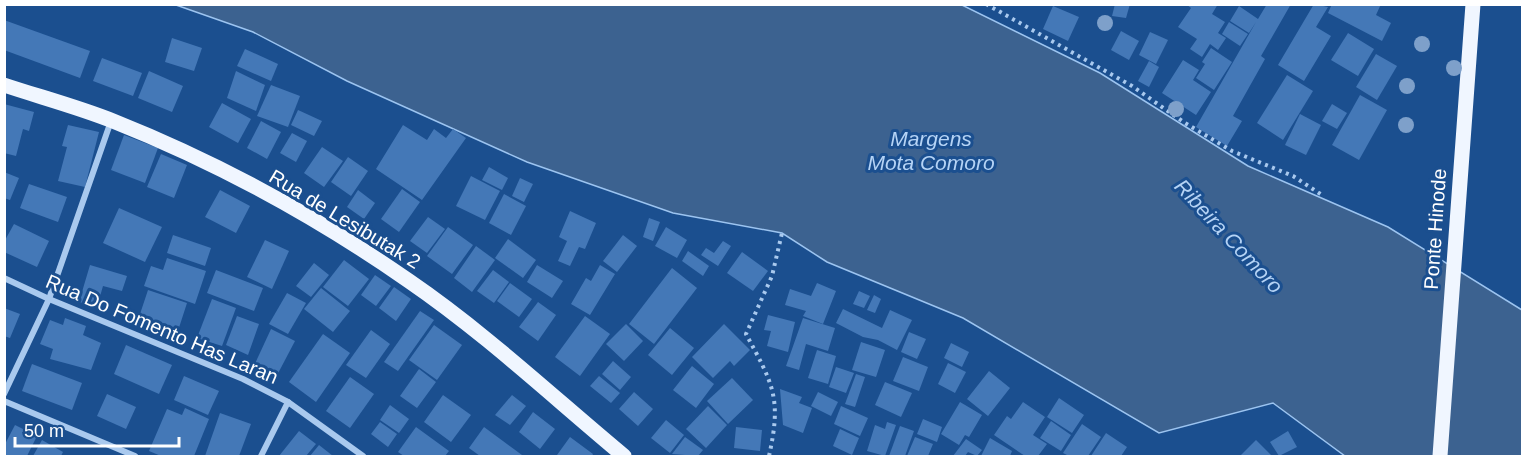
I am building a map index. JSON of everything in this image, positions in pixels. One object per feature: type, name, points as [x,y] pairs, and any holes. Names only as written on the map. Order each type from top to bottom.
[{"type":"main road","name":"Ponte Hinode","points":[[1440,456],[1473,4]]},
{"type":"main road","name":"Rua de Lesibutak 2","points":[[4,85],[112,120],[198,159],[301,212],[409,281],[488,340],[624,456]]},
{"type":"street","points":[[4,394],[49,299],[112,120]]},
{"type":"street","name":"Rua Do Fomento Has Laran","points":[[4,278],[49,299],[155,341],[288,402],[363,456]]},
{"type":"street","points":[[4,401],[135,456]]},
{"type":"street","points":[[261,456],[288,402]]},
{"type":"path","points":[[986,4],[1132,86],[1185,123],[1232,151],[1293,176],[1322,195]]},
{"type":"path","points":[[769,456],[776,428],[775,394],[746,334],[772,276],[782,233]]},
{"type":"water","name":"Margens Mota Comoro","points":[[176,5],[962,5],[1100,73],[1248,166],[1388,227],[1522,310],[1522,456],[1345,456],[1273,403],[1159,433],[963,318],[827,262],[782,233],[673,213],[527,162],[347,81],[253,32]]},
{"type":"building","points":[[1115,4],[1130,4],[1126,18],[1112,16]]},
{"type":"building","points":[[1186,4],[1218,4],[1212,14],[1225,22],[1218,33],[1226,38],[1218,50],[1210,44],[1202,57],[1190,49],[1197,39],[1178,27],[1191,8]]},
{"type":"building","points":[[1267,4],[1291,4],[1261,56],[1265,59],[1233,116],[1242,121],[1227,146],[1196,127],[1256,22],[1249,33],[1230,21],[1239,6],[1258,19]]},
{"type":"building","points":[[1314,4],[1328,7],[1316,27],[1331,36],[1304,81],[1278,65]]},
{"type":"building","points":[[1332,4],[1381,4],[1376,15],[1391,23],[1382,41],[1328,13]]},
{"type":"building","points":[[1053,6],[1079,17],[1068,41],[1043,29]]},
{"type":"building","points":[[4,20],[90,51],[80,78],[4,50]]},
{"type":"building","points":[[1229,22],[1248,34],[1240,46],[1222,34]]},
{"type":"building","points":[[1121,31],[1139,41],[1129,60],[1111,50]]},
{"type":"building","points":[[1150,32],[1168,40],[1156,64],[1139,55]]},
{"type":"building","points":[[1348,33],[1374,49],[1358,76],[1331,60]]},
{"type":"building","points":[[172,38],[202,48],[194,71],[165,62]]},
{"type":"building","points":[[1211,48],[1232,62],[1214,90],[1196,78]]},
{"type":"building","points":[[245,49],[278,64],[271,81],[237,66]]},
{"type":"building","points":[[1376,54],[1397,66],[1377,100],[1356,87]]},
{"type":"building","points":[[102,58],[142,73],[133,96],[93,81]]},
{"type":"building","points":[[1183,60],[1199,70],[1193,80],[1211,92],[1196,115],[1162,93]]},
{"type":"building","points":[[1149,61],[1159,67],[1149,87],[1138,81]]},
{"type":"building","points":[[149,71],[183,86],[172,112],[138,98]]},
{"type":"building","points":[[236,71],[265,85],[256,111],[227,98]]},
{"type":"building","points":[[1287,75],[1313,91],[1283,140],[1257,123]]},
{"type":"building","points":[[271,85],[300,96],[288,127],[257,116]]},
{"type":"building","points":[[1360,95],[1387,110],[1359,160],[1332,145]]},
{"type":"building","points":[[222,103],[251,119],[238,143],[209,127]]},
{"type":"building","points":[[4,104],[34,112],[29,131],[23,129],[16,156],[4,153]]},
{"type":"building","points":[[1332,104],[1347,113],[1337,129],[1322,121]]},
{"type":"building","points":[[298,110],[322,121],[314,136],[291,125]]},
{"type":"building","points":[[1300,114],[1321,125],[1306,155],[1285,145]]},
{"type":"building","points":[[261,121],[281,132],[267,159],[247,148]]},
{"type":"building","points":[[68,125],[99,132],[85,187],[58,181],[67,147],[62,146]]},
{"type":"building","points":[[403,125],[427,140],[434,129],[446,138],[453,129],[466,138],[422,200],[376,169]]},
{"type":"building","points":[[292,133],[307,141],[296,162],[280,153]]},
{"type":"building","points":[[124,135],[158,148],[145,183],[111,170]]},
{"type":"building","points":[[322,147],[343,161],[324,187],[304,173]]},
{"type":"building","points":[[161,154],[187,165],[174,198],[147,187]]},
{"type":"building","points":[[348,157],[368,171],[351,196],[331,182]]},
{"type":"building","points":[[489,167],[508,178],[502,190],[482,180]]},
{"type":"building","points":[[4,172],[19,178],[10,200],[4,198]]},
{"type":"building","points":[[471,176],[500,191],[485,220],[456,206]]},
{"type":"building","points":[[520,178],[533,184],[524,202],[512,196]]},
{"type":"building","points":[[29,184],[67,197],[58,222],[20,208]]},
{"type":"building","points":[[402,189],[420,202],[399,232],[381,219]]},
{"type":"building","points":[[220,190],[250,206],[236,233],[205,217]]},
{"type":"building","points":[[358,190],[375,203],[364,219],[347,207]]},
{"type":"building","points":[[504,194],[526,206],[511,235],[489,223]]},
{"type":"building","points":[[119,208],[162,227],[145,262],[103,243]]},
{"type":"building","points":[[570,211],[596,223],[585,249],[579,247],[570,266],[558,261],[567,241],[559,237]]},
{"type":"building","points":[[428,217],[445,229],[427,253],[410,241]]},
{"type":"building","points":[[649,218],[660,222],[653,241],[643,237]]},
{"type":"building","points":[[14,224],[49,241],[37,267],[4,252],[4,242]]},
{"type":"building","points":[[448,227],[473,245],[452,274],[427,256]]},
{"type":"building","points":[[666,227],[687,240],[677,258],[655,246]]},
{"type":"building","points":[[173,235],[211,248],[205,266],[167,253]]},
{"type":"building","points":[[623,235],[637,246],[617,272],[603,261]]},
{"type":"building","points":[[508,239],[536,260],[523,278],[495,258]]},
{"type":"building","points":[[265,240],[289,251],[272,289],[247,277]]},
{"type":"building","points":[[723,241],[731,246],[718,266],[701,255],[706,248],[714,253]]},
{"type":"building","points":[[476,246],[495,260],[472,292],[454,278]]},
{"type":"building","points":[[688,251],[709,266],[703,276],[682,261]]},
{"type":"building","points":[[742,252],[768,271],[753,291],[727,273]]},
{"type":"building","points":[[167,258],[206,271],[195,304],[144,286],[151,266],[163,270]]},
{"type":"building","points":[[344,260],[369,279],[348,306],[323,287]]},
{"type":"building","points":[[314,263],[329,275],[311,297],[296,286]]},
{"type":"building","points":[[90,265],[127,276],[122,291],[103,286],[97,307],[79,302]]},
{"type":"building","points":[[537,265],[563,281],[552,298],[527,282]]},
{"type":"building","points":[[600,265],[615,274],[590,315],[571,304],[586,278],[591,281]]},
{"type":"building","points":[[672,268],[697,288],[654,344],[629,324]]},
{"type":"building","points":[[216,270],[263,288],[254,311],[207,293]]},
{"type":"building","points":[[493,270],[509,282],[494,303],[477,291]]},
{"type":"building","points":[[375,275],[391,286],[376,306],[361,295]]},
{"type":"building","points":[[510,283],[532,299],[519,317],[497,301]]},
{"type":"building","points":[[817,283],[836,291],[823,324],[803,316],[806,311],[785,305],[790,289],[811,296]]},
{"type":"building","points":[[394,287],[411,299],[396,321],[379,308]]},
{"type":"building","points":[[321,288],[350,311],[333,332],[304,309]]},
{"type":"building","points":[[148,290],[187,303],[175,340],[147,330],[150,321],[139,317]]},
{"type":"building","points":[[859,291],[870,296],[864,308],[853,304]]},
{"type":"building","points":[[287,293],[306,303],[288,334],[269,324]]},
{"type":"building","points":[[874,295],[881,299],[875,313],[867,310]]},
{"type":"building","points":[[212,299],[236,308],[222,346],[197,338]]},
{"type":"building","points":[[538,302],[556,315],[538,341],[519,327]]},
{"type":"building","points":[[4,308],[20,314],[10,338],[4,336]]},
{"type":"building","points":[[843,309],[882,328],[890,310],[912,320],[897,350],[878,340],[863,337],[836,323]]},
{"type":"building","points":[[420,311],[434,320],[398,371],[384,362]]},
{"type":"building","points":[[768,315],[795,322],[788,352],[767,346],[771,331],[764,330]]},
{"type":"building","points":[[237,316],[259,324],[248,355],[226,345]]},
{"type":"building","points":[[585,316],[610,334],[580,376],[555,357]]},
{"type":"building","points":[[65,318],[86,326],[83,335],[101,343],[91,370],[50,359],[53,349],[40,344],[50,320],[63,325]]},
{"type":"building","points":[[803,318],[835,328],[828,351],[806,344],[799,370],[786,366]]},
{"type":"building","points":[[626,324],[643,341],[624,361],[606,344]]},
{"type":"building","points":[[724,324],[750,350],[734,366],[730,361],[713,378],[692,357]]},
{"type":"building","points":[[434,325],[462,345],[437,380],[409,360]]},
{"type":"building","points":[[670,328],[694,348],[672,375],[648,355]]},
{"type":"building","points":[[271,329],[295,341],[274,381],[252,370]]},
{"type":"building","points":[[371,330],[390,344],[366,378],[346,365]]},
{"type":"building","points":[[909,332],[926,339],[917,359],[901,352]]},
{"type":"building","points":[[323,334],[350,353],[316,402],[289,382]]},
{"type":"building","points":[[861,342],[885,350],[876,377],[852,370]]},
{"type":"building","points":[[951,343],[969,352],[962,367],[944,358]]},
{"type":"building","points":[[126,345],[172,365],[159,394],[114,374]]},
{"type":"building","points":[[817,350],[836,356],[828,384],[808,378]]},
{"type":"building","points":[[903,357],[928,367],[919,391],[893,381]]},
{"type":"building","points":[[613,361],[631,377],[620,390],[602,374]]},
{"type":"building","points":[[948,363],[966,372],[955,393],[938,384]]},
{"type":"building","points":[[32,364],[82,383],[72,410],[22,391]]},
{"type":"building","points":[[692,366],[714,384],[696,408],[673,390]]},
{"type":"building","points":[[836,367],[854,373],[846,393],[829,387]]},
{"type":"building","points":[[419,369],[436,382],[417,408],[400,396]]},
{"type":"building","points":[[989,371],[1010,388],[988,416],[967,399]]},
{"type":"building","points":[[856,374],[865,377],[855,407],[845,404]]},
{"type":"building","points":[[184,376],[219,391],[208,415],[174,400]]},
{"type":"building","points":[[599,376],[620,393],[611,403],[590,386]]},
{"type":"building","points":[[350,377],[374,394],[350,428],[326,411]]},
{"type":"building","points":[[732,378],[753,400],[728,424],[707,401]]},
{"type":"building","points":[[885,382],[912,393],[901,417],[875,405]]},
{"type":"building","points":[[780,389],[802,397],[799,403],[812,408],[803,433],[783,425]]},
{"type":"building","points":[[634,392],[653,409],[638,426],[619,409]]},
{"type":"building","points":[[818,392],[838,402],[831,416],[811,406]]},
{"type":"building","points":[[107,394],[136,407],[126,429],[97,416]]},
{"type":"building","points":[[443,395],[471,415],[451,442],[424,422]]},
{"type":"building","points":[[512,395],[526,406],[510,425],[495,415]]},
{"type":"building","points":[[1059,398],[1084,415],[1072,433],[1047,417]]},
{"type":"building","points":[[960,402],[982,415],[969,437],[965,435],[959,445],[941,434]]},
{"type":"building","points":[[1023,402],[1045,417],[1033,435],[1047,444],[1038,456],[1025,456],[994,435],[1007,416],[1011,419]]},
{"type":"building","points":[[390,405],[409,419],[399,433],[380,420]]},
{"type":"building","points":[[708,406],[727,425],[706,448],[686,429]]},
{"type":"building","points":[[841,406],[868,418],[860,436],[834,424]]},
{"type":"building","points":[[185,408],[209,419],[194,456],[161,456],[149,451],[167,409],[182,415]]},
{"type":"building","points":[[533,412],[555,429],[540,449],[519,432]]},
{"type":"building","points":[[220,413],[251,424],[239,456],[205,456]]},
{"type":"building","points":[[923,419],[942,427],[937,442],[917,434]]},
{"type":"building","points":[[666,420],[684,435],[670,453],[651,438]]},
{"type":"building","points":[[1051,421],[1071,435],[1061,451],[1040,438]]},
{"type":"building","points":[[380,422],[397,434],[388,447],[371,434]]},
{"type":"building","points":[[887,422],[896,425],[885,456],[867,451],[875,425],[885,429]]},
{"type":"building","points":[[1082,424],[1101,437],[1088,456],[1069,456],[1063,453]]},
{"type":"building","points":[[15,425],[37,436],[27,456],[4,456],[4,446]]},
{"type":"building","points":[[900,426],[914,431],[905,456],[889,456]]},
{"type":"building","points":[[416,427],[449,451],[445,456],[404,456],[398,452]]},
{"type":"building","points":[[484,427],[522,455],[480,456],[469,448]]},
{"type":"building","points":[[736,427],[762,430],[760,451],[734,448]]},
{"type":"building","points":[[840,429],[859,438],[852,455],[833,446]]},
{"type":"building","points":[[299,431],[316,444],[306,456],[279,456]]},
{"type":"building","points":[[1288,431],[1297,447],[1279,456],[1270,442]]},
{"type":"building","points":[[1106,433],[1127,447],[1121,456],[1091,456]]},
{"type":"building","points":[[570,437],[593,454],[592,456],[557,455]]},
{"type":"building","points":[[685,437],[703,450],[698,456],[672,454]]},
{"type":"building","points":[[915,437],[933,444],[928,456],[907,456]]},
{"type":"building","points":[[990,438],[1012,451],[1010,456],[981,456]]},
{"type":"building","points":[[966,439],[982,450],[977,456],[968,452],[965,456],[953,456]]},
{"type":"building","points":[[42,440],[63,452],[61,456],[33,456]]},
{"type":"building","points":[[1256,440],[1272,456],[1241,455]]},
{"type":"building","points":[[319,445],[333,456],[310,456]]},
{"type":"water label","name":"Ribeira Comoro","points":[[1229,236]]}]
